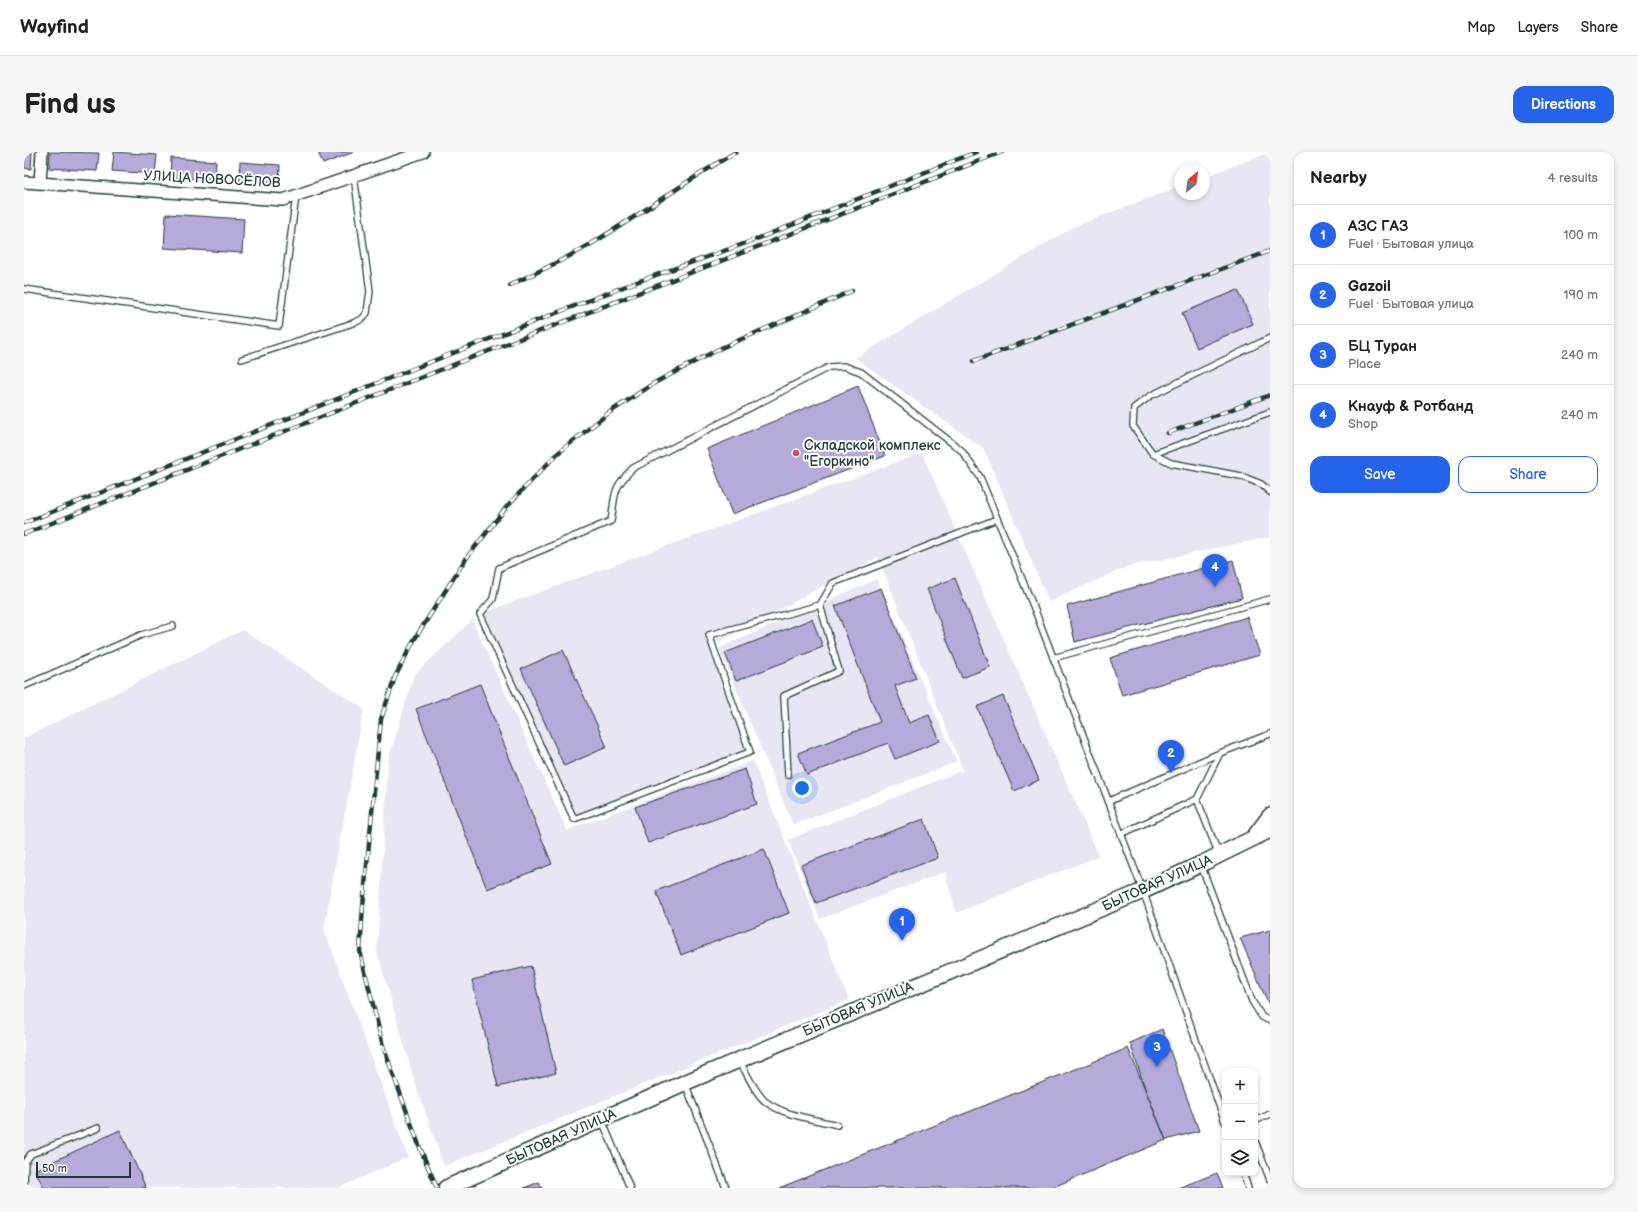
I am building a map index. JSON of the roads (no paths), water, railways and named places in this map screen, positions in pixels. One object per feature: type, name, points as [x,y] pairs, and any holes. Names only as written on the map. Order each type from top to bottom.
[{"type":"main road","points":[[1254,836],[1270,816]]},
{"type":"main road","name":"БЫТОВАЯ УЛИЦА","points":[[446,1188],[684,1083],[1143,891],[1201,864],[1254,836],[1270,830]]},
{"type":"street","points":[[40,183],[42,152]]},
{"type":"street","name":"УЛИЦА НОВОСЁЛОВ","points":[[24,182],[283,200],[423,152]]},
{"type":"lane","points":[[242,359],[356,322],[362,319],[367,313],[370,291],[354,176]]},
{"type":"lane","points":[[24,289],[279,326],[296,196]]},
{"type":"lane","points":[[1270,338],[1150,396],[1134,408],[1133,426],[1153,454],[1172,462],[1241,476],[1261,484],[1270,492]]},
{"type":"lane","points":[[997,519],[834,583],[820,605],[709,635],[750,752],[574,819],[480,614],[493,599],[499,568],[611,521],[616,489],[621,480],[633,468],[829,367],[844,366],[861,372],[961,450],[980,477],[997,519],[1053,658],[1143,891],[1222,1114]]},
{"type":"lane","points":[[1153,454],[1270,412]]},
{"type":"lane","points":[[1053,658],[1270,599]]},
{"type":"lane","points":[[788,775],[784,696],[839,671],[820,605]]},
{"type":"lane","points":[[24,686],[141,635],[173,626]]},
{"type":"lane","points":[[1108,801],[1220,753],[1270,734]]},
{"type":"lane","points":[[1121,834],[1197,799],[1220,753]]},
{"type":"lane","points":[[1197,799],[1219,855]]},
{"type":"lane","points":[[1201,864],[1252,1000],[1262,1017],[1270,1021]]},
{"type":"lane","points":[[739,1060],[753,1085],[765,1101],[780,1110],[837,1124]]},
{"type":"lane","points":[[684,1083],[726,1188]]},
{"type":"lane","points":[[1258,1120],[1270,1114]]},
{"type":"lane","points":[[602,1120],[630,1188]]},
{"type":"lane","points":[[24,1183],[25,1162],[31,1154],[98,1128]]},
{"type":"lane","points":[[1258,1149],[1270,1180]]},
{"type":"lane","points":[[1244,1176],[1248,1188]]},
{"type":"railway","points":[[510,285],[557,263],[584,248],[736,152]]},
{"type":"railway","points":[[24,523],[443,357],[631,284],[749,242],[976,152]]},
{"type":"railway","points":[[24,534],[468,359],[1002,152]]},
{"type":"railway","points":[[974,361],[1270,251]]},
{"type":"railway","points":[[437,1188],[420,1148],[383,1046],[360,951],[381,719],[395,677],[414,640],[465,560],[508,505],[558,453],[610,412],[656,382],[721,348],[852,291]]},
{"type":"railway","points":[[1168,433],[1270,395]]},
{"type":"place","name":"Складской комплекс \"Егоркино\"","points":[[796,453]]},
{"type":"place","name":"Кнауф & Ротбанд","points":[[1215,587]]},
{"type":"place","name":"Gazoil","points":[[1171,773]]},
{"type":"place","name":"АЗС ГАЗ","points":[[902,941]]},
{"type":"place","name":"БЦ Туран","points":[[1157,1067]]}]
